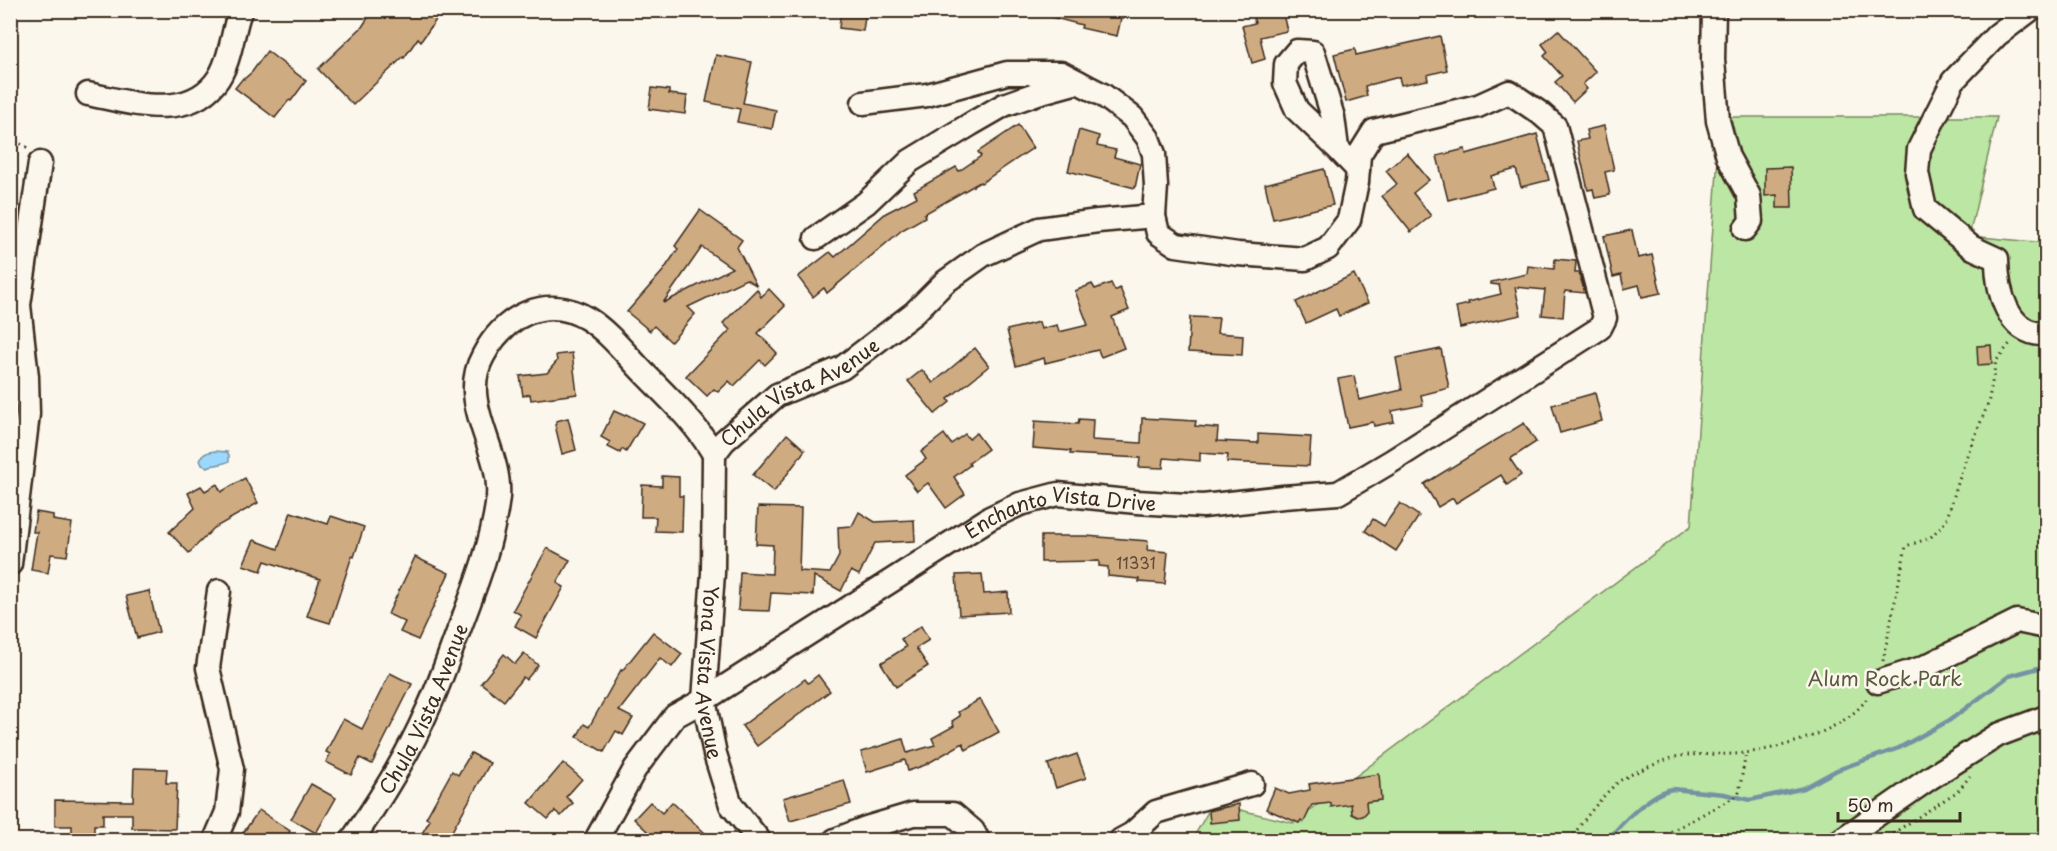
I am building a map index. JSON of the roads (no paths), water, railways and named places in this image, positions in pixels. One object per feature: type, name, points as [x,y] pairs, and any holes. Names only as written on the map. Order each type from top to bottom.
[{"type":"street","points":[[88,94],[145,105],[172,107],[201,96],[216,82],[225,63],[238,16],[242,10]]},
{"type":"street","points":[[1714,10],[1713,60],[1718,122],[1728,157],[1749,196],[1751,221],[1745,229]]},
{"type":"street","points":[[2030,10],[1998,35],[1953,81],[1919,149],[1917,173],[1925,209],[1971,247],[1997,259],[1997,277],[2012,320],[2023,328],[2046,334]]},
{"type":"street","points":[[863,103],[927,95],[1007,73],[1061,73],[1103,95],[1132,117],[1148,138],[1154,154],[1156,186],[1154,216],[1158,233],[1176,244],[1238,254],[1305,259],[1328,248],[1349,220],[1358,170],[1336,148]]},
{"type":"street","points":[[816,238],[866,203],[910,161],[971,124],[1004,105],[1078,82]]},
{"type":"street","name":"Enchanto Vista Drive","points":[[596,840],[635,769],[675,716],[704,700],[990,518],[1020,504],[1058,494],[1203,506],[1282,496],[1338,493],[1600,328],[1605,318],[1602,301],[1555,126],[1509,92],[1478,106],[1374,131],[1359,155],[1358,170]]},
{"type":"street","points":[[10,564],[28,414],[27,377],[19,305],[40,163]]},
{"type":"street","name":"Chula Vista Avenue","points":[[352,840],[381,799],[427,711],[472,596],[493,531],[498,495],[497,479],[476,405],[475,382],[482,357],[496,335],[515,318],[531,310],[551,308],[572,311],[587,318],[605,333],[687,417],[704,437],[714,454],[724,441],[777,395],[842,368],[914,313],[945,282],[983,255],[1039,229],[1154,216]]},
{"type":"street","name":"Yona Vista Avenue","points":[[714,454],[713,573],[704,700],[715,754],[731,805],[756,840],[759,840]]},
{"type":"street","points":[[215,840],[228,812],[232,769],[208,668],[219,591]]},
{"type":"street","points":[[1878,682],[1922,668],[2017,621],[2046,627]]},
{"type":"street","points":[[1841,840],[1930,778],[1998,735],[2046,717]]},
{"type":"street","points":[[1121,840],[1132,834],[1156,812],[1252,784]]},
{"type":"street","points":[[836,840],[913,814],[953,814],[972,831],[978,840]]},
{"type":"water","points":[[215,451],[227,452],[229,461],[207,467],[202,465],[200,460],[203,456]]},
{"type":"waterway","points":[[1608,840],[1637,810],[1655,796],[1672,789],[1724,794],[1750,800],[1804,788],[1837,770],[1899,748],[1950,720],[2009,676],[2046,666]]},
{"type":"park label","name":"Alum Rock Park","points":[[1885,678]]}]
